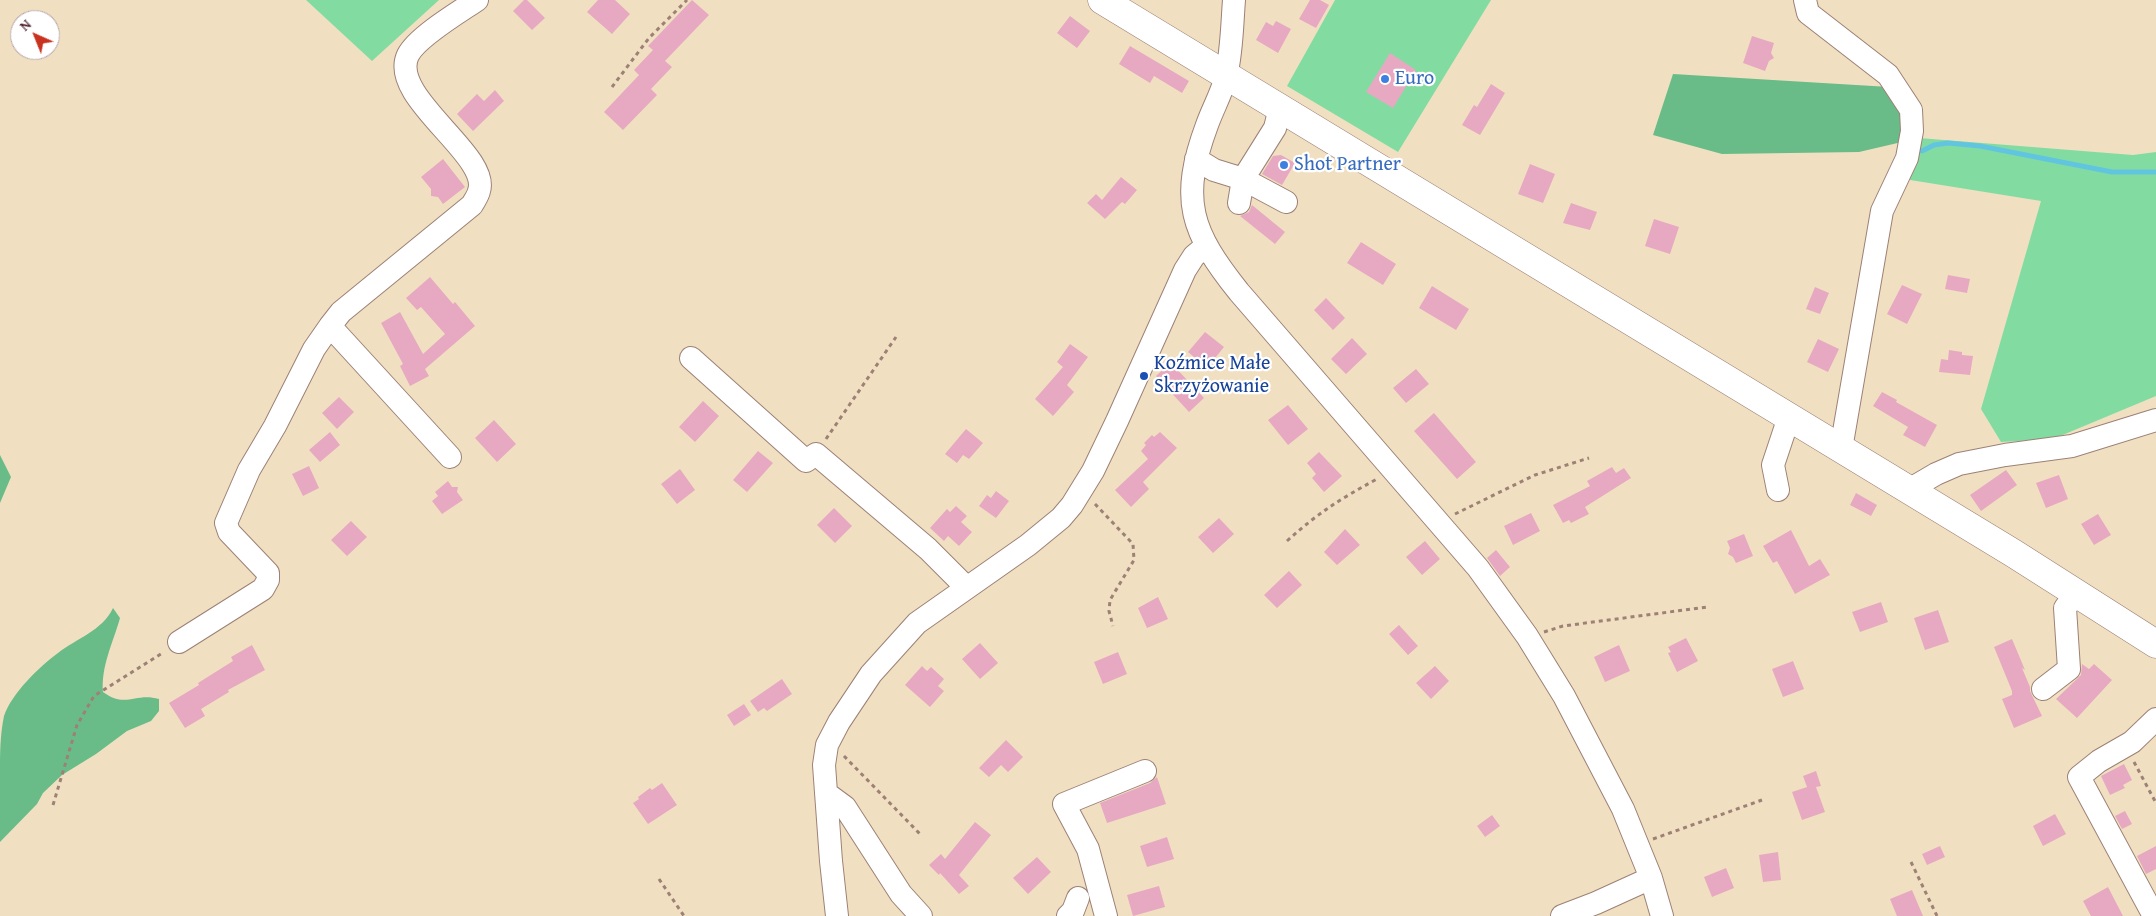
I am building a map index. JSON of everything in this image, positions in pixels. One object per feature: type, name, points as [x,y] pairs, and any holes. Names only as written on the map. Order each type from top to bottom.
[{"type":"main road","points":[[1102,0],[1790,417],[2156,644]]},
{"type":"street","points":[[179,642],[263,589],[268,580],[268,573],[229,532],[226,522],[249,470],[275,426],[314,349],[341,312],[472,205],[480,190],[478,176],[469,158],[413,92],[405,66],[408,54],[422,39],[477,0]]},
{"type":"street","points":[[1234,0],[1226,75],[1196,159],[1192,179],[1194,215],[1197,228],[1214,261],[1239,292],[1478,568],[1527,636],[1564,696],[1623,809],[1639,844],[1662,916]]},
{"type":"street","points":[[1805,0],[1808,13],[1888,75],[1911,110],[1912,131],[1908,158],[1882,211],[1841,449]]},
{"type":"street","points":[[1239,202],[1243,180],[1275,128],[1280,108]]},
{"type":"street","points":[[1196,159],[1214,170],[1243,180],[1286,202]]},
{"type":"street","points":[[837,916],[826,793],[824,757],[827,745],[849,706],[871,674],[918,623],[1044,532],[1061,518],[1082,491],[1124,405],[1185,270],[1194,256],[1206,246]]},
{"type":"street","points":[[330,326],[450,457]]},
{"type":"street","points":[[691,358],[806,461],[816,454],[928,548],[966,587]]},
{"type":"street","points":[[1778,490],[1774,465],[1790,417]]},
{"type":"street","points":[[1907,491],[1936,474],[1960,464],[2005,455],[2072,446],[2156,420]]},
{"type":"street","points":[[2043,689],[2068,669],[2066,608],[2076,593]]},
{"type":"street","points":[[2154,916],[2079,777],[2099,761],[2132,742],[2156,719]]},
{"type":"street","points":[[1106,916],[1088,849],[1064,804],[1145,771]]},
{"type":"street","points":[[826,793],[845,807],[901,894],[921,916]]},
{"type":"street","points":[[1562,916],[1651,878]]},
{"type":"path","points":[[612,87],[649,38],[687,0]]},
{"type":"path","points":[[816,454],[896,337]]},
{"type":"path","points":[[1438,523],[1489,496],[1535,475],[1589,458]]},
{"type":"path","points":[[1288,541],[1313,518],[1336,501],[1393,470]]},
{"type":"path","points":[[1082,491],[1133,544],[1134,560],[1110,600],[1109,611],[1113,626]]},
{"type":"path","points":[[1527,636],[1563,626],[1707,607]]},
{"type":"path","points":[[52,805],[77,725],[94,696],[179,642]]},
{"type":"path","points":[[827,745],[842,755],[920,834]]},
{"type":"path","points":[[2124,746],[2156,803]]},
{"type":"path","points":[[1639,844],[1762,800]]},
{"type":"path","points":[[1911,862],[1937,916]]},
{"type":"path","points":[[659,879],[684,916]]},
{"type":"green space","points":[[306,0],[439,0],[372,61]]},
{"type":"green space","points":[[1335,0],[1491,0],[1398,152],[1287,86]]},
{"type":"green space","points":[[1673,74],[1906,88],[1919,138],[1859,152],[1722,154],[1653,135]]},
{"type":"green space","points":[[1919,138],[2133,155],[2156,152],[2156,396],[2053,439],[2001,442],[1981,409],[2041,201],[1904,179]]},
{"type":"green space","points":[[0,455],[11,477],[0,503]]},
{"type":"green space","points":[[113,608],[120,618],[106,664],[103,692],[111,697],[124,700],[143,697],[159,699],[159,711],[151,721],[127,731],[96,754],[62,775],[43,793],[37,804],[0,842],[0,744],[4,716],[8,707],[13,698],[35,673],[58,653],[102,623]]},
{"type":"building","points":[[524,0],[527,0],[545,18],[532,30],[513,11]]},
{"type":"building","points":[[598,0],[615,0],[630,14],[612,34],[587,12]]},
{"type":"building","points":[[692,0],[709,15],[665,61],[672,67],[651,89],[657,95],[623,130],[604,112],[639,75],[634,70],[653,50],[648,46]]},
{"type":"building","points":[[1310,0],[1320,0],[1329,5],[1316,28],[1299,19]]},
{"type":"building","points":[[1070,16],[1090,31],[1077,48],[1057,33]]},
{"type":"building","points":[[1276,21],[1291,29],[1278,53],[1256,40],[1266,22],[1273,26]]},
{"type":"building","points":[[1752,36],[1774,43],[1771,53],[1774,58],[1769,61],[1765,71],[1743,63]]},
{"type":"building","points":[[1130,46],[1189,81],[1182,93],[1154,76],[1150,83],[1119,64]]},
{"type":"building","points":[[1390,53],[1416,70],[1393,108],[1366,92]]},
{"type":"building","points":[[1491,84],[1505,93],[1480,135],[1462,125],[1474,105],[1477,107]]},
{"type":"building","points":[[495,90],[504,101],[473,131],[457,114],[477,94],[484,101]]},
{"type":"building","points":[[1281,155],[1295,163],[1282,185],[1262,174],[1273,156]]},
{"type":"building","points":[[443,159],[465,187],[443,204],[438,197],[431,196],[431,189],[421,177]]},
{"type":"building","points":[[1530,164],[1555,174],[1543,203],[1518,194]]},
{"type":"building","points":[[1121,177],[1137,190],[1125,204],[1122,202],[1105,219],[1087,203],[1096,194],[1102,200]]},
{"type":"building","points":[[1571,203],[1597,212],[1590,230],[1563,223]]},
{"type":"building","points":[[1252,205],[1285,232],[1275,244],[1240,216],[1249,212]]},
{"type":"building","points":[[1654,219],[1679,227],[1670,254],[1645,246]]},
{"type":"building","points":[[1361,242],[1396,264],[1383,285],[1347,263]]},
{"type":"building","points":[[1948,275],[1970,279],[1967,293],[1945,289]]},
{"type":"building","points":[[430,277],[453,304],[455,302],[475,326],[425,369],[429,376],[410,386],[400,366],[403,364],[381,323],[400,312],[423,354],[445,334],[421,307],[417,310],[406,298]]},
{"type":"building","points":[[1902,285],[1922,294],[1907,324],[1887,314]]},
{"type":"building","points":[[1432,286],[1469,309],[1456,330],[1419,308]]},
{"type":"building","points":[[1815,287],[1829,293],[1820,314],[1806,309]]},
{"type":"building","points":[[1326,298],[1345,318],[1333,330],[1314,310]]},
{"type":"building","points":[[1205,332],[1224,347],[1207,368],[1188,352]]},
{"type":"building","points":[[1352,338],[1367,354],[1346,374],[1331,359]]},
{"type":"building","points":[[1818,339],[1839,349],[1828,372],[1807,362]]},
{"type":"building","points":[[1070,344],[1088,357],[1067,385],[1074,392],[1053,416],[1035,399],[1063,367],[1057,362]]},
{"type":"building","points":[[1949,350],[1962,352],[1962,355],[1973,356],[1970,375],[1939,372],[1941,359],[1948,360]]},
{"type":"building","points":[[1168,365],[1173,365],[1204,398],[1189,412],[1156,376]]},
{"type":"building","points":[[1416,369],[1429,384],[1406,403],[1393,388]]},
{"type":"building","points":[[1882,392],[1937,425],[1925,447],[1903,435],[1908,427],[1873,406]]},
{"type":"building","points":[[339,397],[354,412],[337,429],[322,413]]},
{"type":"building","points":[[703,401],[719,416],[695,442],[679,427]]},
{"type":"building","points":[[1288,405],[1308,429],[1288,445],[1268,420]]},
{"type":"building","points":[[1434,413],[1476,462],[1457,479],[1414,431]]},
{"type":"building","points":[[494,420],[516,444],[497,462],[475,438]]},
{"type":"building","points":[[966,429],[983,443],[969,459],[963,455],[957,463],[945,454]]},
{"type":"building","points":[[330,432],[340,445],[320,462],[309,450]]},
{"type":"building","points":[[1160,432],[1177,448],[1143,482],[1149,489],[1131,507],[1115,490],[1148,459],[1141,451],[1146,445],[1144,443],[1152,435],[1154,437]]},
{"type":"building","points":[[758,451],[773,463],[747,492],[733,480]]},
{"type":"building","points":[[1319,452],[1342,476],[1324,492],[1312,478],[1316,474],[1307,463]]},
{"type":"building","points":[[309,466],[319,488],[303,496],[292,474]]},
{"type":"building","points":[[1612,467],[1616,473],[1624,468],[1631,478],[1585,507],[1589,514],[1571,523],[1569,520],[1563,523],[1553,505],[1590,486],[1587,481]]},
{"type":"building","points":[[680,469],[695,490],[677,504],[661,484]]},
{"type":"building","points":[[2006,470],[2017,485],[1981,511],[1970,495]]},
{"type":"building","points":[[2059,475],[2068,499],[2046,508],[2036,483]]},
{"type":"building","points":[[448,481],[452,487],[458,487],[457,492],[463,500],[442,514],[432,501],[438,496],[435,492]]},
{"type":"building","points":[[996,491],[1009,501],[996,518],[979,506],[987,495],[991,498]]},
{"type":"building","points":[[1856,493],[1877,505],[1871,516],[1850,505]]},
{"type":"building","points":[[956,506],[967,516],[961,522],[972,532],[959,546],[948,536],[944,541],[930,528],[947,509],[950,512]]},
{"type":"building","points":[[834,508],[852,526],[835,543],[817,525]]},
{"type":"building","points":[[1531,513],[1540,531],[1513,545],[1504,526]]},
{"type":"building","points":[[2098,514],[2111,535],[2094,545],[2081,524]]},
{"type":"building","points":[[1219,518],[1234,534],[1213,553],[1198,537]]},
{"type":"building","points":[[351,521],[367,537],[347,556],[331,540]]},
{"type":"building","points":[[1345,529],[1360,545],[1337,565],[1324,552]]},
{"type":"building","points":[[1791,530],[1809,566],[1820,559],[1830,575],[1795,594],[1777,561],[1773,563],[1763,546]]},
{"type":"building","points":[[1744,534],[1753,556],[1736,563],[1733,557],[1728,554],[1730,548],[1727,541]]},
{"type":"building","points":[[1425,541],[1440,559],[1422,575],[1406,557]]},
{"type":"building","points":[[1496,550],[1510,567],[1500,576],[1487,558]]},
{"type":"building","points":[[1289,571],[1302,585],[1277,608],[1264,595]]},
{"type":"building","points":[[1158,597],[1168,619],[1147,628],[1138,608]]},
{"type":"building","points":[[1881,602],[1888,622],[1860,632],[1852,612]]},
{"type":"building","points":[[1938,610],[1949,642],[1925,650],[1914,618]]},
{"type":"building","points":[[1399,625],[1418,646],[1408,655],[1389,634]]},
{"type":"building","points":[[1686,638],[1698,661],[1677,672],[1668,653],[1671,652],[1668,647]]},
{"type":"building","points":[[2012,639],[2025,670],[2022,668],[2030,691],[2042,716],[2014,728],[2002,699],[2012,695],[2012,691],[1994,647]]},
{"type":"building","points":[[980,643],[998,663],[980,679],[962,659]]},
{"type":"building","points":[[252,645],[265,670],[228,690],[229,692],[201,709],[205,716],[185,728],[169,703],[199,685],[198,683],[233,661],[231,657]]},
{"type":"building","points":[[1619,645],[1630,671],[1605,682],[1594,657]]},
{"type":"building","points":[[1118,652],[1127,674],[1103,684],[1094,662]]},
{"type":"building","points":[[1793,661],[1804,689],[1783,697],[1772,669]]},
{"type":"building","points":[[2082,664],[2089,669],[2094,664],[2112,680],[2077,718],[2056,699],[2081,675]]},
{"type":"building","points":[[922,666],[927,671],[931,667],[944,679],[938,686],[944,691],[930,707],[905,685]]},
{"type":"building","points":[[1435,666],[1449,681],[1431,699],[1416,683]]},
{"type":"building","points":[[782,679],[792,694],[767,711],[764,708],[758,712],[750,701]]},
{"type":"building","points":[[744,704],[751,715],[734,726],[727,715]]},
{"type":"building","points":[[1006,740],[1023,757],[1008,772],[1001,765],[989,777],[979,768]]},
{"type":"building","points":[[2124,764],[2132,780],[2123,785],[2125,788],[2110,795],[2101,776]]},
{"type":"building","points":[[1816,771],[1821,786],[1816,787],[1825,812],[1802,820],[1792,792],[1807,787],[1803,776]]},
{"type":"building","points":[[1157,777],[1166,804],[1107,823],[1100,803],[1150,783]]},
{"type":"building","points":[[662,783],[677,805],[648,824],[633,803],[650,788],[652,790]]},
{"type":"building","points":[[2125,811],[2132,824],[2122,829],[2115,816]]},
{"type":"building","points":[[2055,814],[2066,834],[2043,846],[2033,826]]},
{"type":"building","points":[[1492,815],[1500,826],[1485,837],[1477,826]]},
{"type":"building","points":[[975,822],[991,835],[959,875],[969,886],[959,894],[940,873],[939,875],[929,865],[941,854],[945,859]]},
{"type":"building","points":[[1167,837],[1174,859],[1147,867],[1140,846]]},
{"type":"building","points":[[1940,846],[1945,857],[1927,865],[1922,854]]},
{"type":"building","points":[[2156,846],[2156,869],[2146,874],[2137,856]]},
{"type":"building","points":[[1778,852],[1781,880],[1763,882],[1759,855]]},
{"type":"building","points":[[1037,857],[1051,872],[1028,894],[1013,878]]},
{"type":"building","points":[[1726,868],[1734,888],[1712,897],[1704,877]]},
{"type":"building","points":[[1159,886],[1165,907],[1133,916],[1127,895]]},
{"type":"building","points":[[2108,887],[2123,916],[2091,916],[2083,901]]},
{"type":"building","points":[[1912,890],[1923,916],[1897,916],[1890,899]]},
{"type":"waterway","points":[[1922,151],[1934,145],[1948,143],[1980,146],[2112,172],[2156,172]]},
{"type":"place","name":"Euro","points":[[1385,79]]},
{"type":"place","name":"Shot Partner","points":[[1284,165]]},
{"type":"place","name":"Koźmice Małe Skrzyżowanie","points":[[1144,376]]}]
